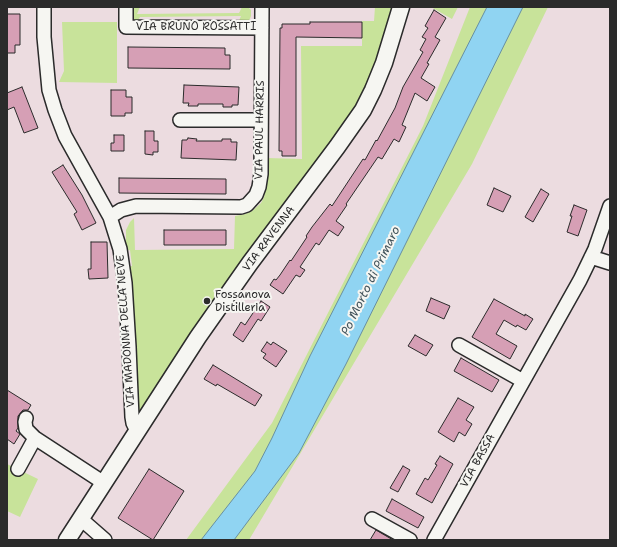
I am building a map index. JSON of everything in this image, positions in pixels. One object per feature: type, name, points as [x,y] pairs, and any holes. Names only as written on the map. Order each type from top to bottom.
[{"type":"main road","name":"VIA RAVENNA","points":[[67,540],[221,305],[363,110],[384,63],[401,7]]},
{"type":"street","name":"VIA MADONNA DELLA NEVE","points":[[44,7],[44,37],[49,90],[55,110],[65,136],[110,217],[120,248],[123,265],[130,347],[132,417],[133,423],[138,431]]},
{"type":"street","name":"VIA BRUNO ROSSATTI","points":[[126,7],[126,27],[262,28]]},
{"type":"street","name":"VIA PAUL HARRIS","points":[[110,217],[122,210],[136,206],[241,207],[247,205],[256,195],[261,174],[260,120],[262,7]]},
{"type":"street","points":[[180,120],[260,120]]},
{"type":"street","name":"VIA BASSA","points":[[434,540],[565,308],[591,257],[610,206]]},
{"type":"street","points":[[591,257],[610,263]]},
{"type":"street","points":[[459,345],[523,381]]},
{"type":"street","points":[[26,418],[26,429],[35,438],[104,483]]},
{"type":"street","points":[[18,469],[35,438]]},
{"type":"street","points":[[81,519],[105,540]]},
{"type":"street","points":[[372,519],[410,540]]},
{"type":"green space","points":[[140,7],[137,14],[239,13],[242,7],[248,7],[251,10],[251,16],[249,21],[244,24],[238,23],[241,16],[140,17],[136,24],[131,21],[132,8]]},
{"type":"green space","points":[[375,7],[394,7],[381,56],[355,110],[141,412],[137,411],[127,267],[132,266],[130,250],[125,251],[124,242],[126,240],[126,230],[130,222],[134,218],[135,250],[234,249],[235,216],[252,211],[261,203],[264,197],[267,181],[267,158],[302,159],[301,46],[362,46],[362,21],[374,21]]},
{"type":"green space","points":[[431,7],[458,7],[452,19]]},
{"type":"green space","points":[[470,7],[548,7],[472,164],[249,540],[186,540],[272,423],[423,126]]},
{"type":"green space","points":[[62,22],[117,22],[117,83],[59,82],[64,71]]},
{"type":"green space","points":[[7,464],[38,479],[20,517],[7,511]]},
{"type":"water","name":"Po Morto di Primaro","points":[[487,7],[523,7],[346,364],[299,453],[234,540],[201,540],[255,471],[310,356]]},
{"type":"building","points":[[434,10],[446,18],[435,37],[440,40],[427,63],[429,64],[421,78],[435,87],[427,101],[415,93],[402,125],[406,127],[399,142],[394,139],[382,159],[378,157],[336,221],[344,227],[338,236],[329,230],[319,245],[316,243],[300,267],[305,270],[300,277],[296,275],[283,294],[270,285],[274,279],[276,280],[280,275],[290,260],[291,261],[312,227],[330,204],[332,206],[363,159],[365,160],[376,140],[377,141],[395,108],[403,87],[423,52],[420,50],[426,39],[422,37],[428,28],[425,26]]},
{"type":"building","points":[[7,14],[20,14],[20,45],[15,45],[15,53],[7,53]]},
{"type":"building","points":[[310,22],[362,22],[362,38],[296,37],[296,156],[282,156],[282,151],[279,151],[280,28],[282,28],[282,24],[310,24]]},
{"type":"building","points":[[128,47],[225,48],[225,55],[230,55],[230,69],[128,68]]},
{"type":"building","points":[[184,85],[239,87],[238,105],[232,105],[232,107],[223,107],[223,104],[198,104],[198,106],[188,106],[189,103],[183,103]]},
{"type":"building","points":[[22,87],[38,128],[24,133],[14,107],[7,110],[7,93]]},
{"type":"building","points":[[111,90],[126,90],[126,97],[132,97],[132,113],[125,113],[125,116],[111,116]]},
{"type":"building","points":[[145,131],[154,131],[154,141],[158,141],[158,152],[153,152],[153,155],[145,154]]},
{"type":"building","points":[[114,135],[124,135],[124,151],[111,151],[111,143],[114,143]]},
{"type":"building","points":[[188,138],[197,139],[196,141],[222,141],[222,139],[231,139],[231,142],[237,142],[236,160],[181,158],[182,140],[187,140]]},
{"type":"building","points":[[63,165],[82,195],[96,223],[82,230],[74,214],[77,212],[52,172]]},
{"type":"building","points":[[119,178],[226,179],[226,194],[119,193]]},
{"type":"building","points":[[494,188],[511,196],[503,212],[487,205]]},
{"type":"building","points":[[541,189],[549,194],[533,222],[525,217]]},
{"type":"building","points":[[574,205],[587,210],[578,236],[567,232]]},
{"type":"building","points":[[164,230],[226,230],[226,245],[164,245]]},
{"type":"building","points":[[91,242],[107,242],[108,278],[89,279],[88,269],[91,269]]},
{"type":"building","points":[[431,298],[450,306],[444,319],[426,311]]},
{"type":"building","points":[[494,299],[533,319],[526,330],[517,325],[516,327],[504,320],[496,334],[517,346],[510,359],[472,337]]},
{"type":"building","points":[[261,301],[270,307],[261,321],[258,319],[243,342],[233,335],[241,322],[245,325]]},
{"type":"building","points":[[415,335],[433,345],[426,356],[408,346]]},
{"type":"building","points":[[267,342],[271,345],[273,342],[287,351],[276,367],[263,358],[266,354],[261,351]]},
{"type":"building","points":[[461,358],[499,380],[492,392],[454,371]]},
{"type":"building","points":[[213,365],[262,395],[255,406],[217,384],[216,386],[204,379]]},
{"type":"building","points":[[7,390],[31,405],[28,410],[23,410],[18,416],[18,428],[16,431],[20,434],[14,444],[7,439]]},
{"type":"building","points":[[458,398],[474,407],[466,420],[472,424],[465,436],[459,432],[454,442],[438,432]]},
{"type":"building","points":[[440,456],[453,464],[432,503],[416,494],[425,478],[428,480],[437,465],[435,464]]},
{"type":"building","points":[[403,466],[410,470],[398,492],[390,488]]},
{"type":"building","points":[[149,469],[184,491],[153,540],[118,518]]},
{"type":"building","points":[[392,499],[424,517],[418,528],[386,511]]},
{"type":"building","points":[[376,530],[393,540],[370,540]]},
{"type":"place","name":"Fossanova Distilleria","points":[[207,301]]}]
